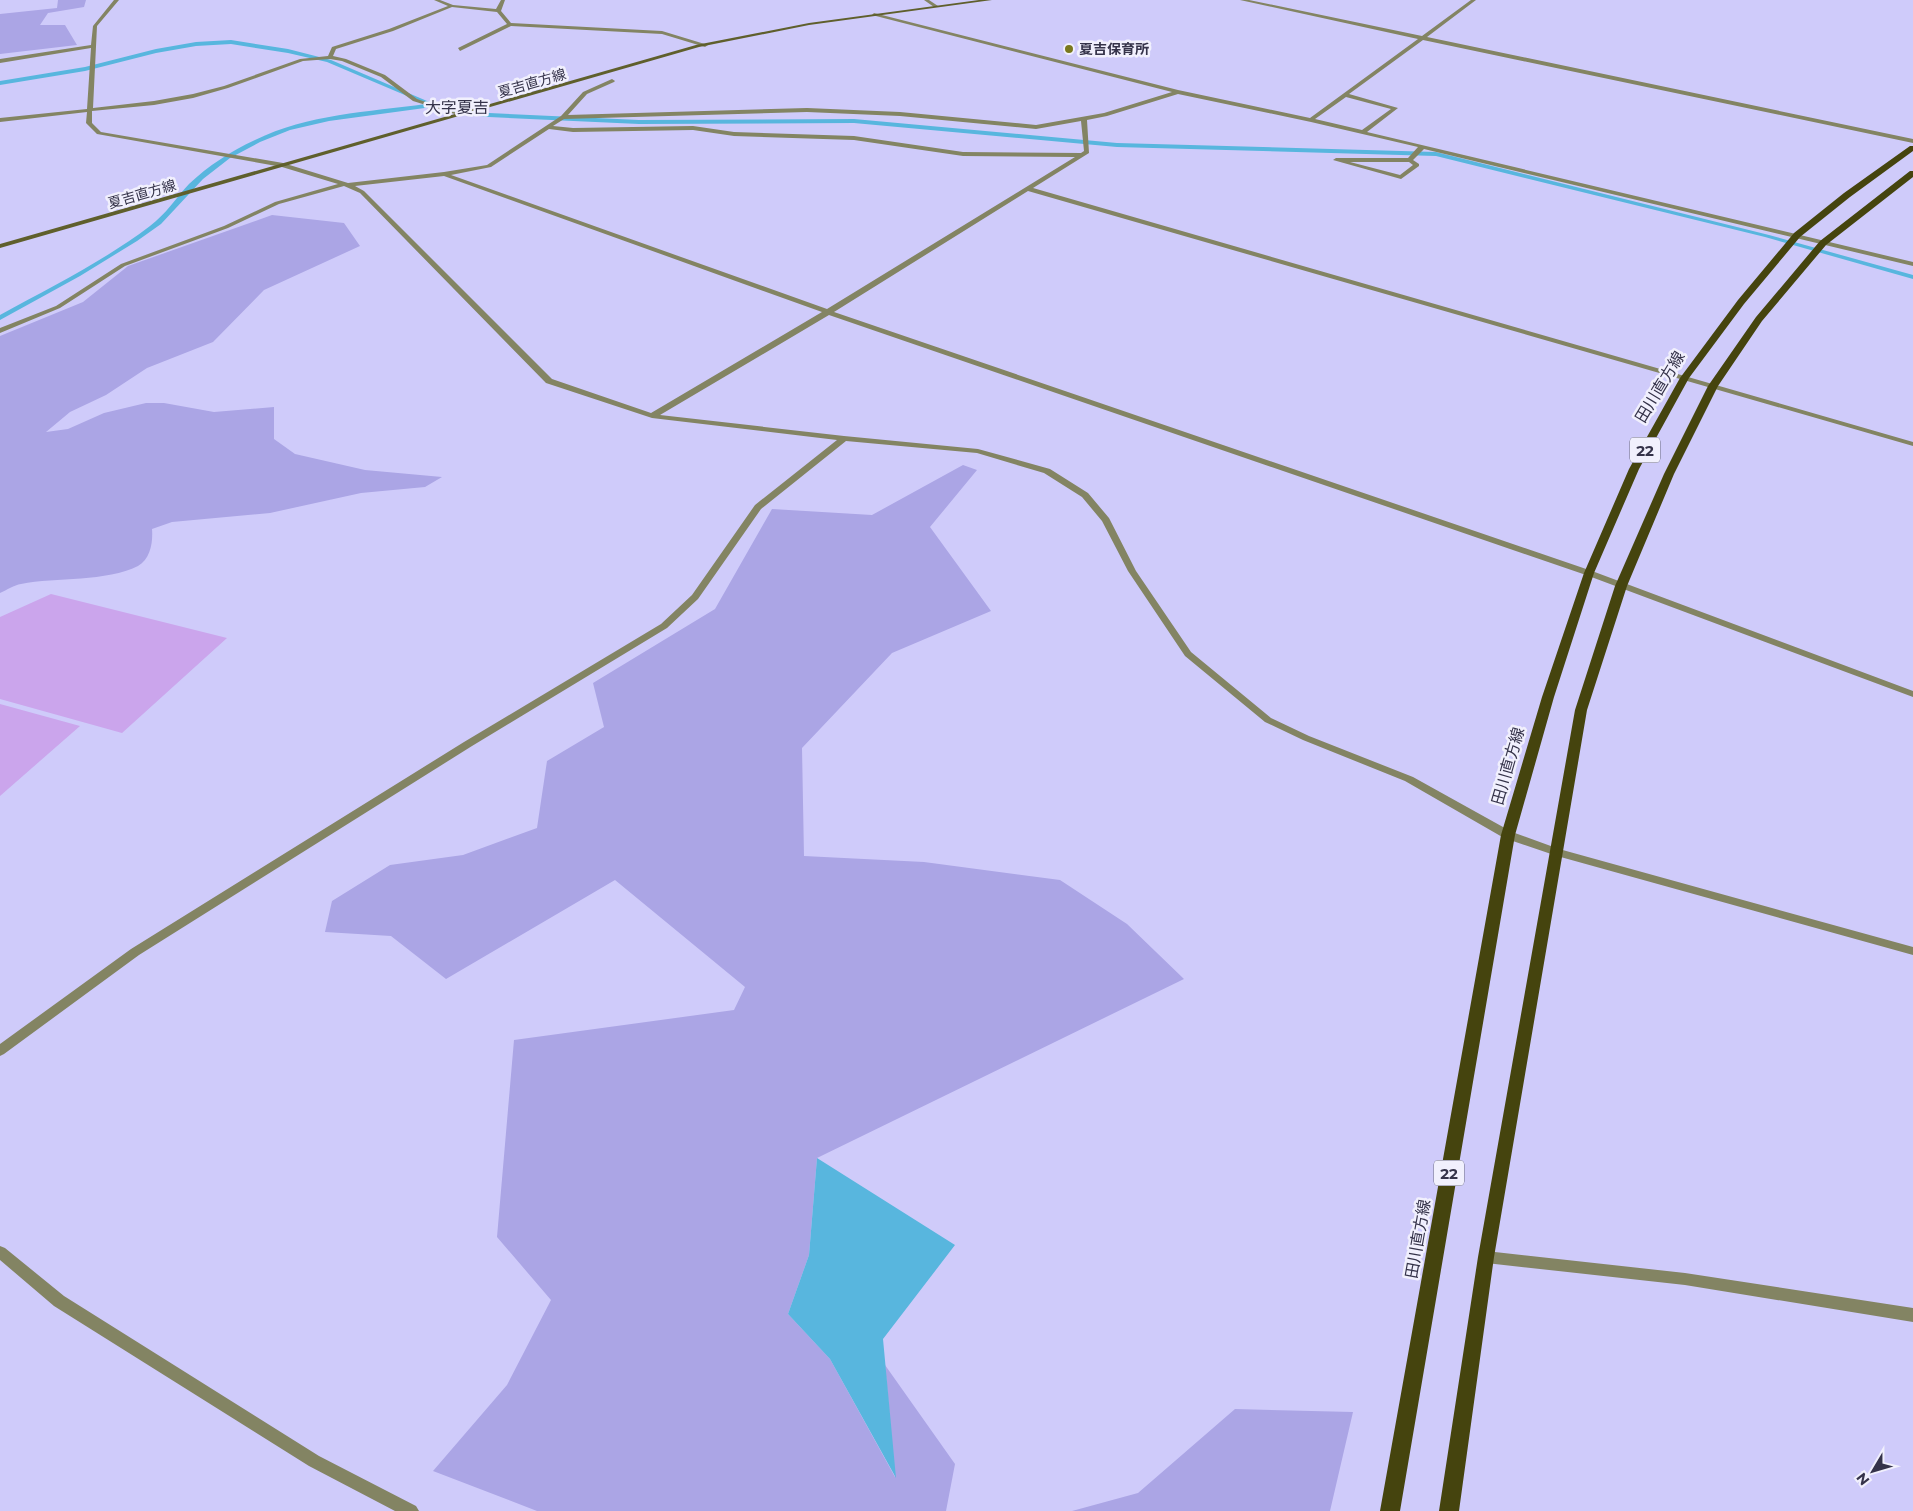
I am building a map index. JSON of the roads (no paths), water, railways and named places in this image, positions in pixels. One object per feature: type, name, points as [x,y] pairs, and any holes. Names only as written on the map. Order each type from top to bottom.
[{"type":"main road","name":"夏吉直方線","points":[[0,246],[705,45],[809,24],[990,0]]},
{"type":"main road","name":"田川直方線","points":[[1390,1511],[1508,836],[1548,697],[1590,574],[1634,469],[1685,378],[1741,302],[1797,235],[1847,195],[1913,148]]},
{"type":"main road","name":"22","points":[[1449,1511],[1486,1257],[1581,710],[1621,586],[1669,474],[1713,386],[1759,318],[1823,243],[1913,173]]},
{"type":"street","points":[[117,0],[95,26],[88,123],[99,133],[283,165],[347,184],[362,192],[549,381],[652,416],[978,451],[1047,471],[1085,495],[1106,520],[1132,571],[1188,654],[1268,720],[1306,738],[1409,779],[1508,836],[1557,852],[1913,951]]},
{"type":"street","points":[[436,0],[452,6],[498,11],[510,24]]},
{"type":"street","points":[[498,11],[503,0]]},
{"type":"street","points":[[926,0],[936,6]]},
{"type":"street","points":[[1242,0],[1913,141]]},
{"type":"street","points":[[1310,120],[1474,0]]},
{"type":"street","points":[[330,57],[334,48],[391,30],[452,6]]},
{"type":"street","points":[[874,14],[1178,92],[1423,146],[1913,264]]},
{"type":"street","points":[[460,49],[510,24],[662,33],[705,45]]},
{"type":"street","points":[[0,60],[94,46]]},
{"type":"street","points":[[0,120],[193,96],[226,87],[302,60],[330,57],[344,60],[383,76],[415,100],[458,115]]},
{"type":"street","points":[[0,331],[58,307],[123,265],[226,227],[277,202],[347,184],[444,174],[489,166],[563,117],[585,93],[612,81]]},
{"type":"street","points":[[563,117],[807,110],[969,119],[1036,127],[1084,120],[1178,92]]},
{"type":"street","points":[[1345,94],[1395,108],[1363,132]]},
{"type":"street","points":[[652,416],[828,312],[1087,152],[1084,120]]},
{"type":"street","points":[[548,127],[573,130],[693,128],[734,134],[854,138],[963,154],[1082,155]]},
{"type":"street","points":[[1410,160],[1417,165],[1401,177],[1336,160],[1410,160],[1423,146]]},
{"type":"street","points":[[444,174],[828,312],[1590,574],[1913,694]]},
{"type":"street","points":[[1029,189],[1913,444]]},
{"type":"street","points":[[0,1051],[135,952],[468,744],[664,626],[695,597],[758,507],[844,438]]},
{"type":"street","points":[[0,1252],[67,1306],[314,1461],[411,1511]]},
{"type":"street","points":[[1486,1257],[1685,1279],[1913,1315]]},
{"type":"water","points":[[817,1158],[955,1245],[883,1339],[896,1478],[830,1359],[788,1314],[809,1255]]},
{"type":"waterway","points":[[0,83],[85,69],[156,51],[196,44],[231,42],[288,51],[329,61],[432,105]]},
{"type":"waterway","points":[[0,318],[78,275],[135,240],[158,223],[200,178],[228,157],[258,140],[308,123],[432,105]]},
{"type":"waterway","points":[[432,105],[460,112],[489,115],[639,122],[854,121],[1117,145],[1436,154],[1767,236],[1913,277]]},
{"type":"place","name":"夏吉保育所","points":[[1069,49]]},
{"type":"district","name":"大字夏吉","points":[[457,107]]}]
